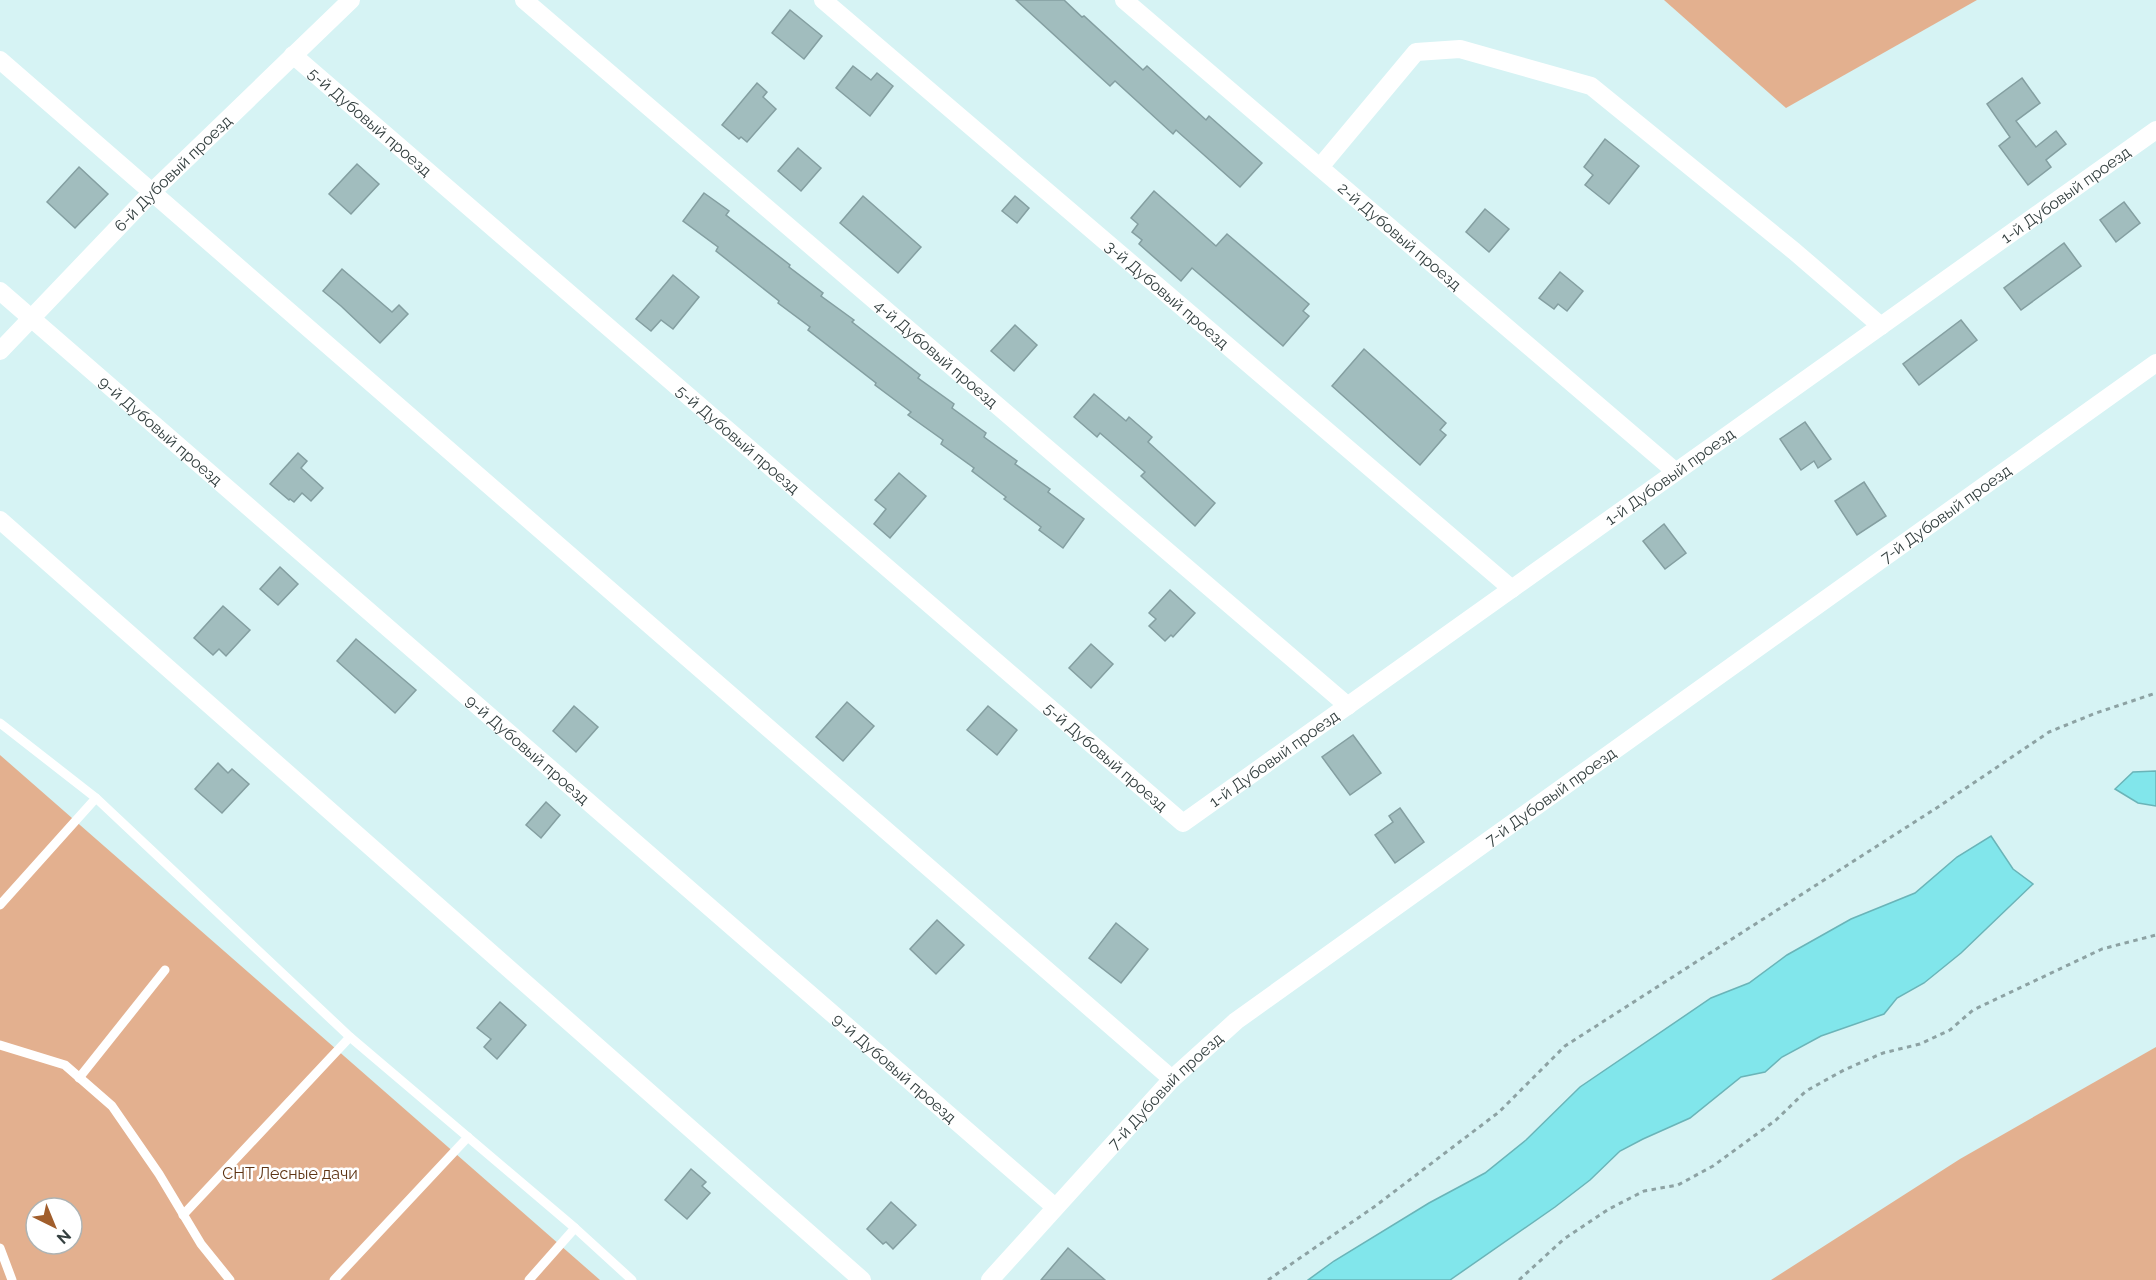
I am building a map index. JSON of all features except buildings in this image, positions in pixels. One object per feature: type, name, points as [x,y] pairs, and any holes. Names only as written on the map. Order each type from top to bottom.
[{"type":"street","name":"6-й Дубовый проезд","points":[[0,351],[152,192],[351,0]]},
{"type":"street","name":"4-й Дубовый проезд","points":[[524,0],[1348,706]]},
{"type":"street","name":"3-й Дубовый проезд","points":[[823,0],[1512,589]]},
{"type":"street","name":"2-й Дубовый проезд","points":[[1124,0],[1676,472]]},
{"type":"street","points":[[1320,167],[1416,52],[1460,49],[1591,86],[1794,250],[1881,326]]},
{"type":"street","name":"5-й Дубовый проезд","points":[[293,55],[1183,823]]},
{"type":"street","points":[[0,60],[1172,1079]]},
{"type":"street","name":"1-й Дубовый проезд","points":[[1183,823],[2156,130]]},
{"type":"street","name":"9-й Дубовый проезд","points":[[0,291],[1055,1207]]},
{"type":"street","name":"7-й Дубовый проезд","points":[[990,1280],[1172,1079],[1236,1021],[2156,363]]},
{"type":"street","points":[[0,520],[862,1280]]},
{"type":"lane","points":[[0,723],[96,798],[350,1036],[575,1228],[632,1280]]},
{"type":"lane","points":[[0,905],[96,798]]},
{"type":"lane","points":[[79,1078],[165,970]]},
{"type":"lane","points":[[183,1215],[350,1036]]},
{"type":"lane","points":[[0,1045],[65,1065],[112,1106],[159,1174],[201,1244],[230,1280]]},
{"type":"lane","points":[[334,1280],[468,1137]]},
{"type":"lane","points":[[529,1280],[575,1228]]},
{"type":"lane","points":[[0,1248],[12,1280]]},
{"type":"path","points":[[1268,1280],[1374,1207],[1499,1112],[1565,1046],[1928,813],[2049,732],[2156,693]]},
{"type":"path","points":[[1519,1280],[1564,1239],[1610,1209],[1644,1191],[1678,1185],[1713,1166],[1776,1120],[1806,1091],[1844,1070],[1883,1053],[1920,1044],[1950,1030],[1972,1010],[2102,949],[2156,935]]},
{"type":"green space","points":[[1664,0],[1977,0],[1786,108]]},
{"type":"green space","name":"СНТ Лесные дачи","points":[[0,755],[600,1280],[0,1280]]},
{"type":"green space","points":[[2156,1047],[2156,1280],[1771,1280],[1960,1159]]},
{"type":"water","points":[[2156,771],[2156,806],[2138,803],[2115,789],[2133,772]]},
{"type":"water","points":[[1991,836],[2013,869],[2033,884],[1961,953],[1924,983],[1897,998],[1884,1014],[1821,1036],[1782,1057],[1765,1072],[1741,1077],[1690,1118],[1620,1151],[1590,1180],[1555,1207],[1450,1280],[1308,1280],[1334,1261],[1429,1203],[1485,1173],[1526,1140],[1580,1087],[1711,998],[1749,983],[1787,955],[1851,919],[1915,893],[1957,857]]}]
